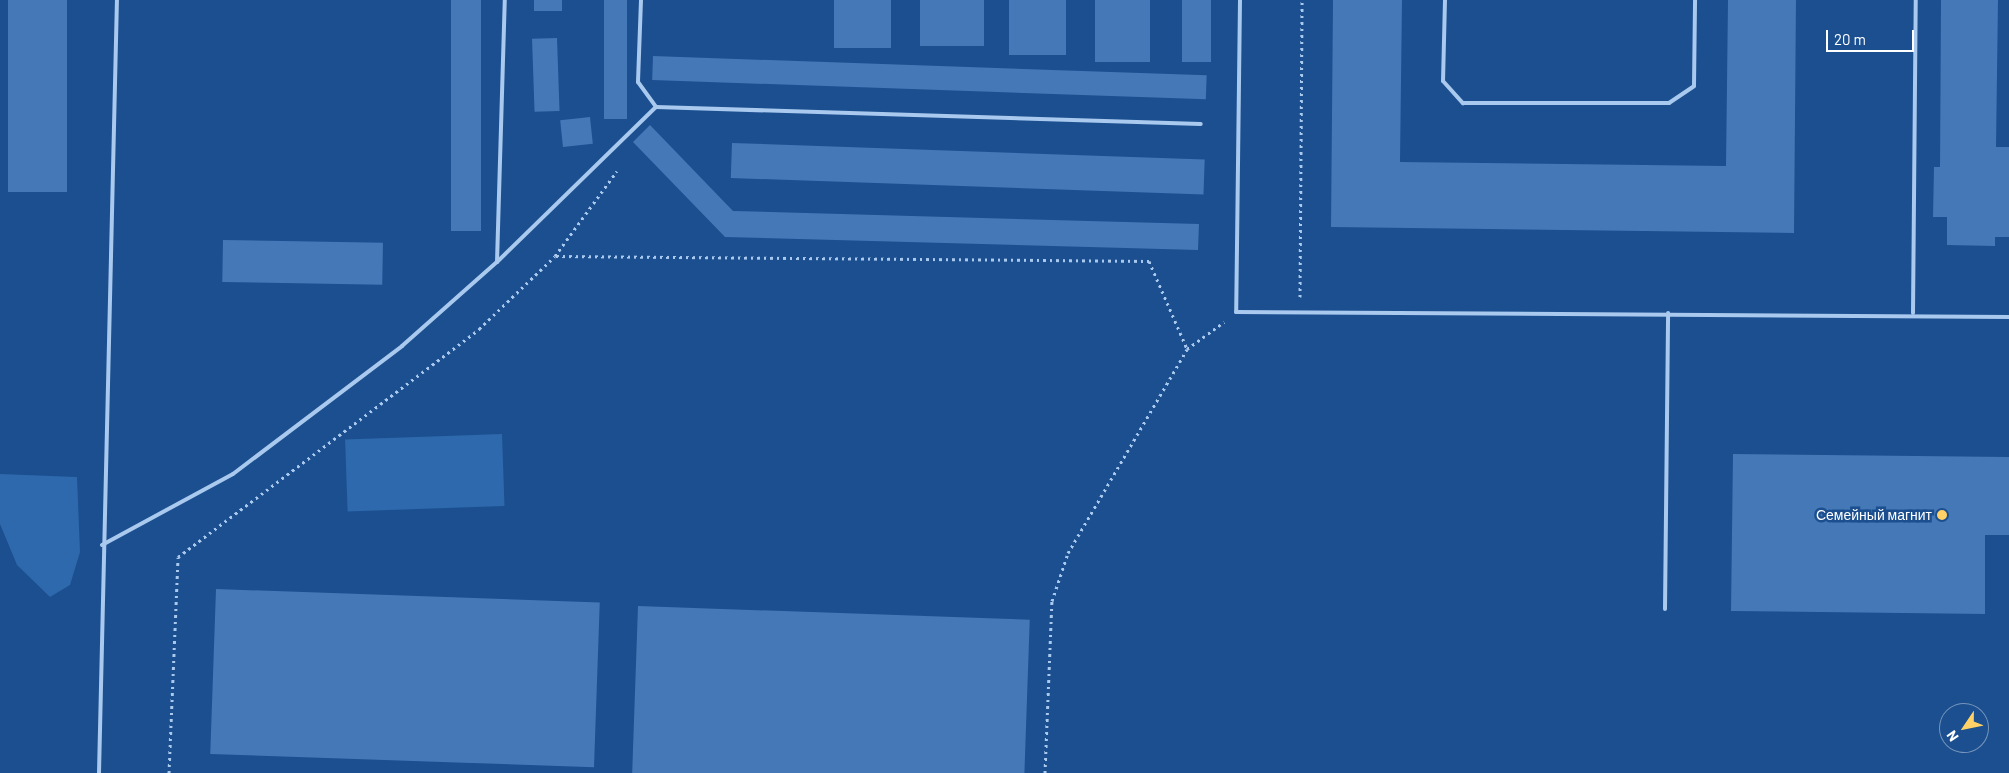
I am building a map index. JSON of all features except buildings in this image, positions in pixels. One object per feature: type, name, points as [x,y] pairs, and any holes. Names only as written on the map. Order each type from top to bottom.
[{"type":"lane","points":[[99,773],[102,546],[117,0]]},
{"type":"lane","points":[[497,262],[505,0]]},
{"type":"lane","points":[[641,0],[638,82],[656,107]]},
{"type":"lane","points":[[1240,0],[1236,312],[1913,313],[2009,317]]},
{"type":"lane","points":[[1444,0],[1443,81],[1463,103],[1669,103],[1694,86],[1695,0]]},
{"type":"lane","points":[[1913,313],[1916,0]]},
{"type":"lane","points":[[102,546],[233,474],[402,346],[497,262],[656,107],[1201,124]]},
{"type":"lane","points":[[1665,609],[1668,313]]},
{"type":"path","points":[[1300,312],[1302,0]]},
{"type":"path","points":[[169,773],[178,558],[479,329],[555,256],[617,171],[609,152]]},
{"type":"path","points":[[555,256],[1149,261],[1188,349]]},
{"type":"path","points":[[1045,773],[1052,601],[1068,553],[1188,349],[1236,312]]},
{"type":"shaded area","points":[[502,434],[505,506],[348,511],[345,439]]},
{"type":"shaded area","points":[[0,474],[77,477],[80,552],[70,585],[50,597],[17,565],[0,524]]},
{"type":"place","name":"Семейный магнит","points":[[1942,515]]}]
